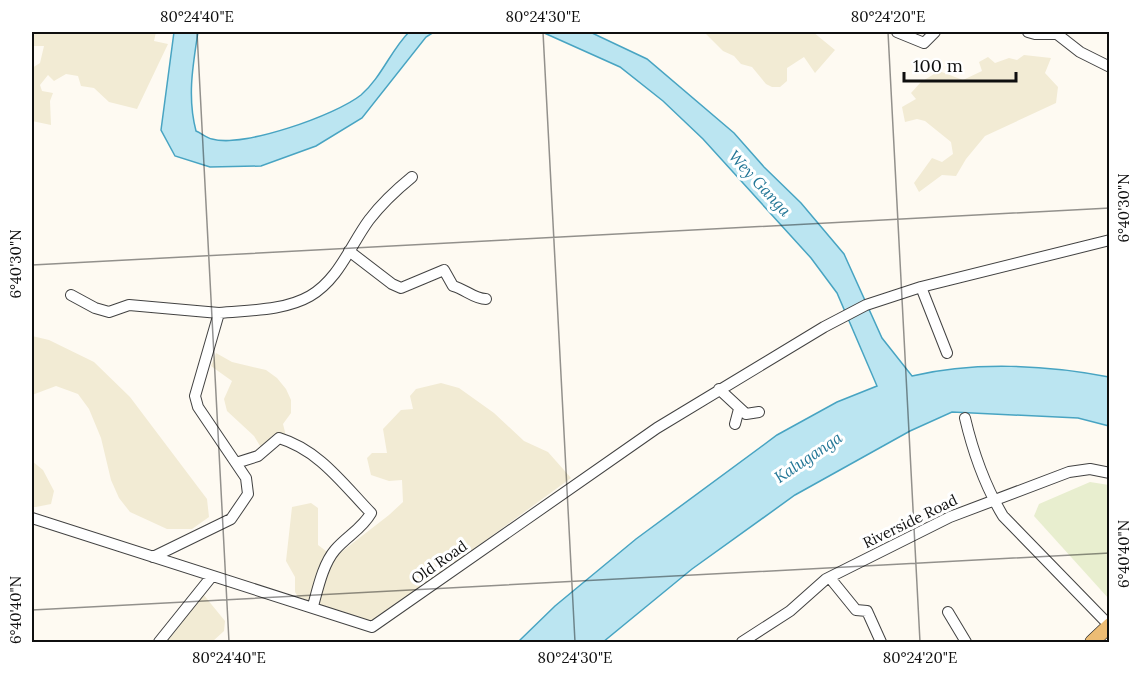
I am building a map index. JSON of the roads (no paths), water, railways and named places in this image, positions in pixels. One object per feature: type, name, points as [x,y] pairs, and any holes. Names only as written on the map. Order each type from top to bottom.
[{"type":"main road","points":[[1092,642],[1109,625]]},
{"type":"street","points":[[897,32],[924,43],[935,32]]},
{"type":"street","points":[[1028,32],[1057,34],[1080,52],[1110,67]]},
{"type":"street","points":[[71,295],[95,308],[109,312],[129,305],[219,313],[271,308],[308,297],[331,280],[369,221],[391,194],[412,177]]},
{"type":"street","name":"Old Road","points":[[32,518],[313,606],[372,627],[644,437],[719,389],[824,327],[866,305],[921,287],[1110,240]]},
{"type":"street","points":[[349,251],[392,284],[401,288],[444,270],[453,285],[478,299],[486,299]]},
{"type":"street","points":[[921,287],[947,353]]},
{"type":"street","points":[[153,557],[231,519],[248,494],[246,478],[198,407],[195,396],[219,313]]},
{"type":"street","points":[[719,389],[746,414],[759,412]]},
{"type":"street","points":[[735,424],[739,409]]},
{"type":"street","points":[[965,418],[970,442],[993,499],[1003,516],[1109,625]]},
{"type":"street","points":[[236,463],[258,456],[279,438],[300,444],[317,457],[371,513],[364,524],[334,551],[321,579],[313,606]]},
{"type":"street","name":"Riverside Road","points":[[742,642],[760,633],[831,578],[950,517],[1068,472],[1090,469],[1110,472]]},
{"type":"street","points":[[159,642],[212,576]]},
{"type":"street","points":[[831,578],[856,610],[867,611],[881,642]]},
{"type":"street","points":[[948,612],[966,642]]},
{"type":"water","points":[[174,32],[198,32],[191,93],[196,131],[210,138],[226,141],[245,139],[289,128],[332,112],[361,95],[368,88],[409,32],[434,32],[426,37],[362,118],[316,146],[261,166],[210,167],[175,156],[161,130]]},
{"type":"water","points":[[542,32],[590,32],[647,59],[734,133],[764,167],[801,203],[844,254],[882,338],[912,376],[961,368],[1011,366],[1109,377],[1109,426],[1078,418],[952,412],[910,431],[795,495],[692,569],[603,642],[518,642],[555,606],[636,539],[777,435],[837,402],[877,386],[837,293],[811,258],[703,139],[663,101],[620,67]]},
{"type":"water label","name":"Wey Ganga","points":[[760,183]]},
{"type":"water label","name":"Kaluganga","points":[[808,457]]}]
